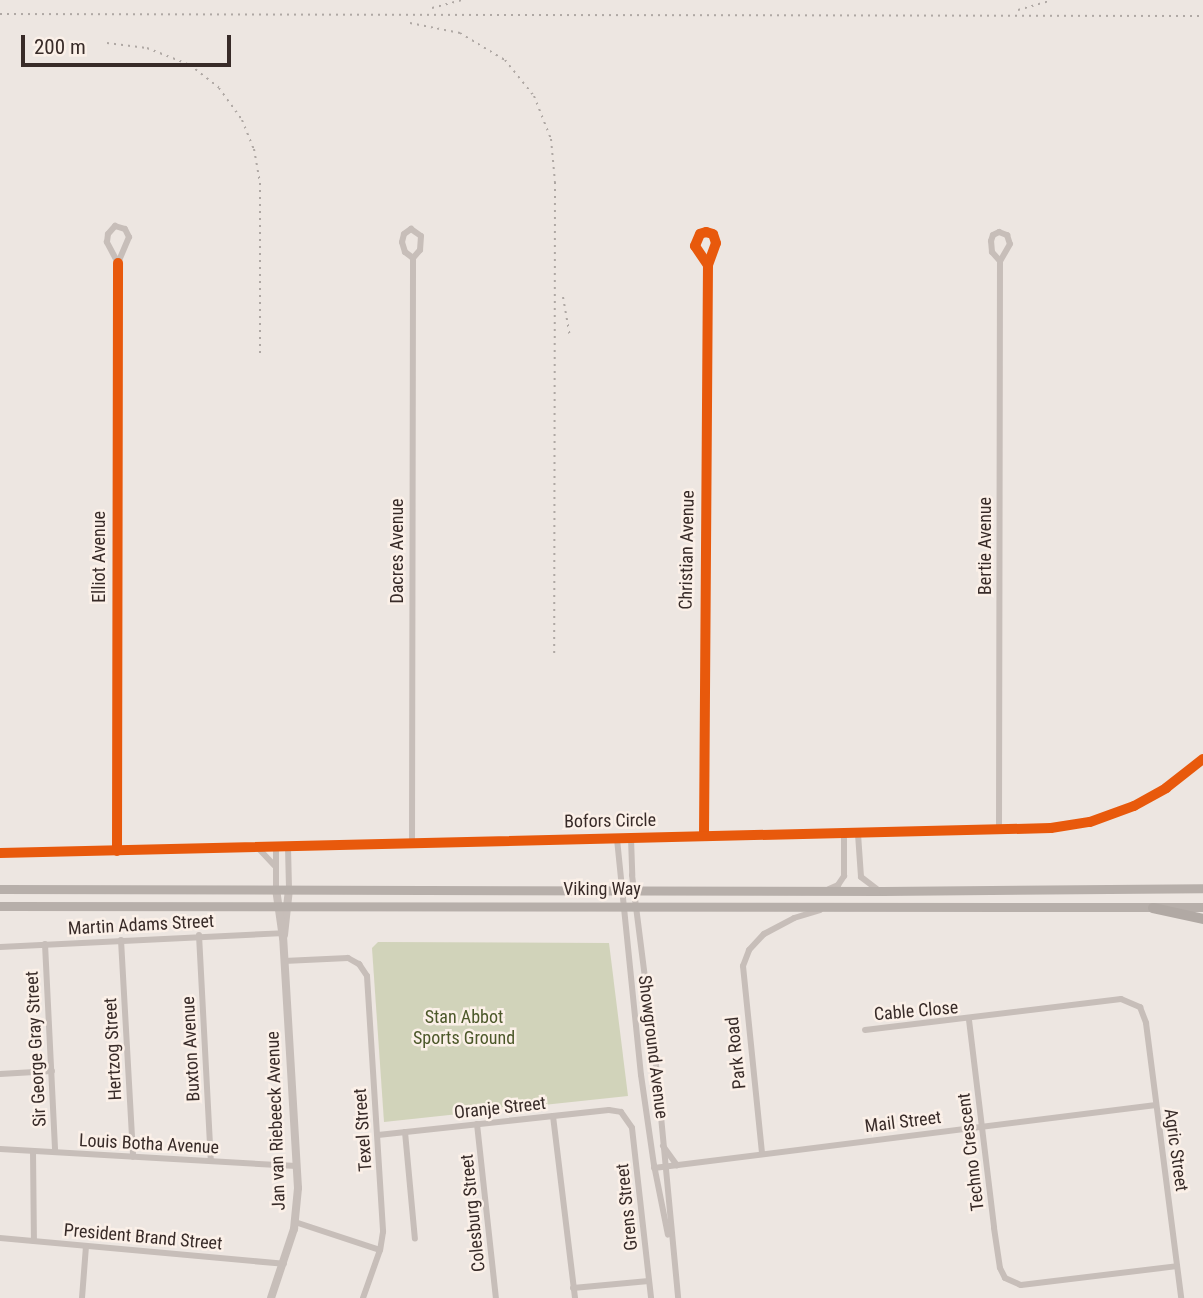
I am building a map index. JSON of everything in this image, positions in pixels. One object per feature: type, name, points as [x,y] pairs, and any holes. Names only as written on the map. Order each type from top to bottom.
[{"type":"highway","points":[[1153,908],[1203,919]]},
{"type":"main road","name":"Viking Way","points":[[0,889],[883,891],[1203,888]]},
{"type":"main road","name":"Viking Way","points":[[0,906],[1203,907]]},
{"type":"street","points":[[117,226],[125,229],[129,237],[118,263],[107,238],[111,228],[117,226]]},
{"type":"street","name":"Christian Avenue","points":[[704,836],[708,265],[716,239],[710,232],[702,232],[695,246],[708,265]]},
{"type":"street","name":"Dacres Avenue","points":[[412,843],[413,258]]},
{"type":"street","name":"Bertie Avenue","points":[[999,830],[1000,261]]},
{"type":"street","name":"Elliot Avenue","points":[[117,851],[118,263]]},
{"type":"street","name":"Bofors Circle","points":[[0,853],[1063,827],[1111,815],[1166,788],[1203,759]]},
{"type":"street","points":[[820,891],[838,885],[844,876],[844,834]]},
{"type":"street","points":[[858,834],[860,877],[867,885],[883,891]]},
{"type":"street","name":"Showground Avenue","points":[[631,838],[634,889],[678,1298]]},
{"type":"street","name":"Showground Avenue","points":[[617,839],[621,905],[654,1168],[673,1257]]},
{"type":"street","name":"Jan van Riebeeck Avenue","points":[[271,1298],[284,1264],[295,1222],[297,1166],[283,935],[276,905],[276,847]]},
{"type":"street","name":"Jan van Riebeeck Avenue","points":[[283,935],[289,905],[288,847]]},
{"type":"street","points":[[255,848],[267,854],[276,868]]},
{"type":"street","name":"Park Road","points":[[762,1153],[743,987],[743,966],[749,950],[764,934],[788,920],[835,906]]},
{"type":"street","name":"Martin Adams Street","points":[[0,947],[199,935],[283,935]]},
{"type":"street","name":"Buxton Avenue","points":[[199,935],[211,1161]]},
{"type":"street","name":"Hertzog Street","points":[[121,940],[133,1157]]},
{"type":"street","name":"Sir George Gray Street","points":[[45,944],[55,1152]]},
{"type":"street","name":"Texel Street","points":[[284,961],[345,958],[355,961],[364,969],[367,980],[383,1215],[380,1250],[363,1298]]},
{"type":"street","name":"Agric Street","points":[[969,1020],[1121,999],[1140,1007],[1146,1023],[1181,1298]]},
{"type":"street","name":"Cable Close","points":[[865,1030],[969,1020]]},
{"type":"street","name":"Techno Crescent","points":[[969,1020],[1000,1268],[1009,1282],[1021,1285],[1177,1266]]},
{"type":"street","points":[[0,1074],[52,1071]]},
{"type":"street","name":"Mail Street","points":[[654,1168],[1156,1105]]},
{"type":"street","name":"Oranje Street","points":[[378,1135],[611,1109],[625,1115]]},
{"type":"street","name":"Grens Street","points":[[625,1115],[632,1128],[651,1298]]},
{"type":"street","points":[[553,1116],[575,1298]]},
{"type":"street","name":"Colesburg Street","points":[[477,1124],[496,1298]]},
{"type":"street","points":[[405,1132],[415,1239]]},
{"type":"street","points":[[662,1144],[677,1165]]},
{"type":"street","name":"Louis Botha Avenue","points":[[0,1149],[297,1166]]},
{"type":"street","points":[[33,1151],[34,1241]]},
{"type":"street","points":[[295,1222],[380,1250]]},
{"type":"street","name":"President Brand Street","points":[[0,1238],[284,1264]]},
{"type":"street","points":[[82,1298],[86,1246]]},
{"type":"street","points":[[573,1288],[649,1281]]},
{"type":"green space","name":"Stan Abbot Sports Ground","points":[[378,942],[609,943],[628,1096],[384,1122],[372,948]]},
{"type":"railway","points":[[432,8],[462,0]]},
{"type":"railway","points":[[1018,10],[1052,0]]},
{"type":"railway","points":[[0,14],[1203,16]]},
{"type":"railway","points":[[410,23],[460,33],[505,60],[534,96],[551,139],[555,182],[554,655]]},
{"type":"railway","points":[[107,43],[147,48],[190,65],[219,88],[242,120],[254,149],[260,183],[260,354]]},
{"type":"railway","points":[[563,297],[570,337]]},
{"type":"cycle path","points":[[704,836],[708,265],[716,243],[713,234],[706,232],[700,234],[695,246],[708,265]]},
{"type":"cycle path","points":[[117,851],[118,263]]},
{"type":"cycle path","points":[[0,853],[1051,828],[1090,822],[1134,806],[1166,788],[1203,759]]}]
